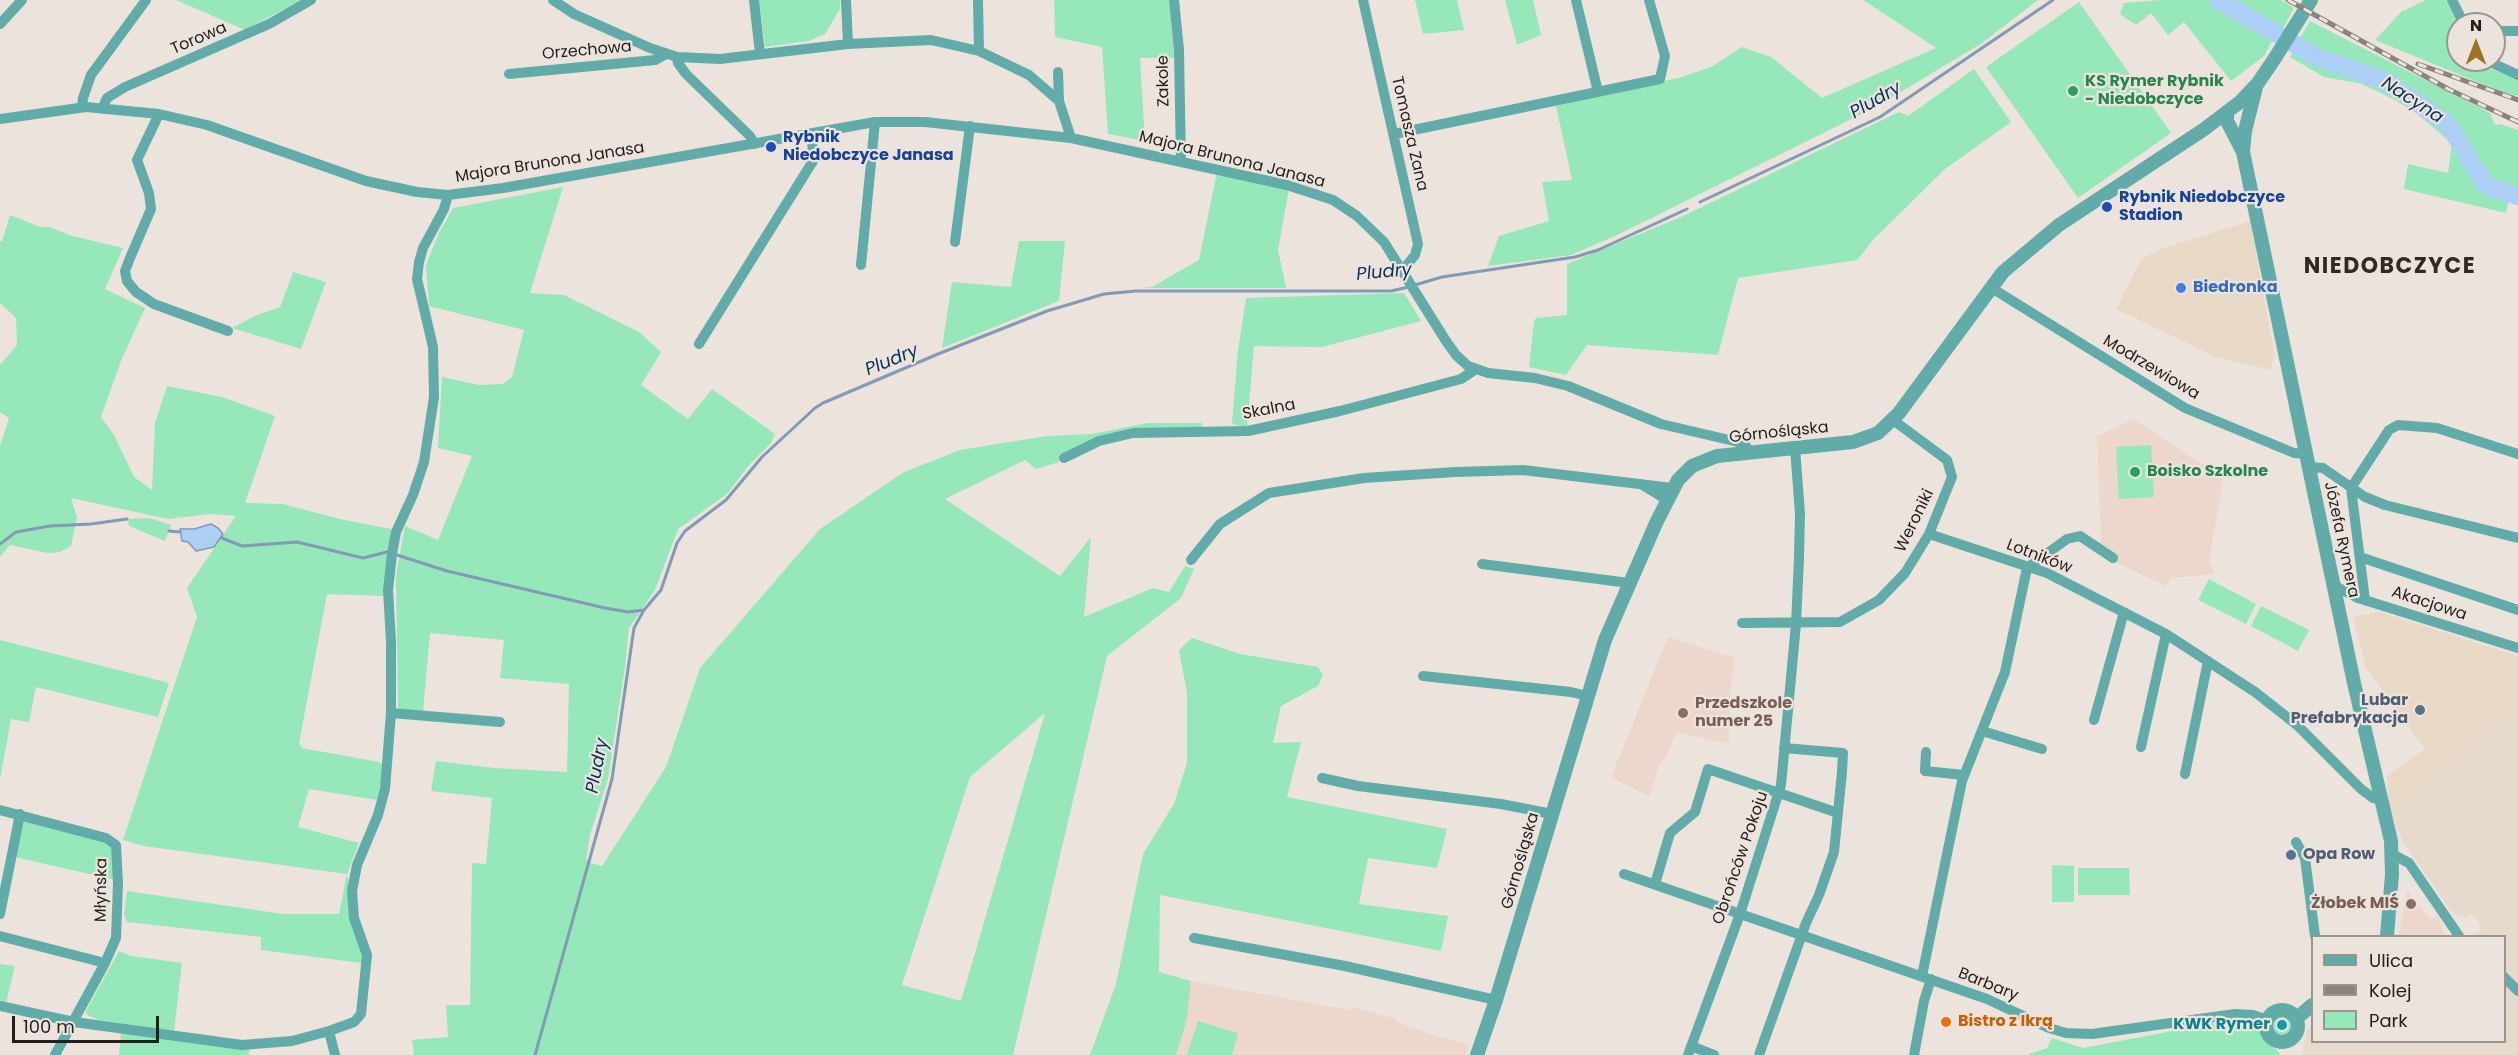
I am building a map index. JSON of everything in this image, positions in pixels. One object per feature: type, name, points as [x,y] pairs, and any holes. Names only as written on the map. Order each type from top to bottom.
[{"type":"street","points":[[0,24],[22,0]]},
{"type":"street","points":[[82,107],[91,75],[146,0]]},
{"type":"street","name":"Torowa","points":[[103,107],[107,98],[125,87],[269,24],[311,0]]},
{"type":"street","name":"Orzechowa","points":[[553,0],[574,14],[677,57],[708,60],[848,44],[931,40],[979,51],[1029,75],[1059,101]]},
{"type":"street","points":[[754,0],[760,54]]},
{"type":"street","points":[[846,0],[848,44]]},
{"type":"street","points":[[978,0],[979,51]]},
{"type":"street","name":"Zakole","points":[[1174,0],[1179,50],[1181,162]]},
{"type":"street","name":"Tomasza Zana","points":[[1363,0],[1418,244],[1405,274]]},
{"type":"street","points":[[1576,0],[1598,92]]},
{"type":"street","points":[[1394,134],[1660,79],[1665,56],[1649,0]]},
{"type":"street","name":"Górnośląska","points":[[1477,1055],[1496,1000],[1605,640],[1670,494],[1682,475],[1698,463],[1717,456],[1858,441],[1878,433],[1893,420],[1990,287],[2012,263],[2047,233],[2227,112],[2258,82],[2311,0]]},
{"type":"street","name":"Orzechowa","points":[[509,74],[655,60],[666,54]]},
{"type":"street","points":[[677,57],[678,63],[686,74],[750,136],[754,144]]},
{"type":"street","points":[[1058,72],[1059,101],[1071,138]]},
{"type":"street","points":[[2202,130],[2240,135],[2258,82]]},
{"type":"street","name":"Majora Brunona Janasa","points":[[0,119],[82,107],[103,107],[159,114],[207,126],[366,181],[422,193],[448,195],[503,188],[875,122],[913,121],[1071,138],[1295,187],[1333,200],[1371,227],[1389,249],[1452,350],[1463,362],[1476,369],[1563,385],[1661,424],[1737,442],[1746,446],[1750,452]]},
{"type":"street","name":"Józefa Rymera","points":[[2227,112],[2227,121],[2240,135],[2333,585],[2391,841],[2387,935]]},
{"type":"street","points":[[159,114],[136,160],[149,193],[151,209],[125,272],[126,281],[136,292],[154,304],[228,331]]},
{"type":"street","points":[[861,265],[875,122]]},
{"type":"street","points":[[955,242],[970,126]]},
{"type":"street","points":[[699,344],[813,160],[812,133]]},
{"type":"street","points":[[0,1006],[74,1022],[242,1045],[292,1041],[329,1031],[354,1022],[363,1010],[367,955],[354,918],[352,891],[357,865],[378,814],[385,789],[391,713],[388,590],[392,554],[396,532],[413,495],[424,462],[434,397],[434,347],[417,279],[419,262],[423,248],[444,208],[448,195]]},
{"type":"street","name":"Modrzewiowa","points":[[1990,287],[2185,408],[2294,453],[2323,468],[2365,497],[2385,505],[2518,538]]},
{"type":"street","name":"Skalna","points":[[1064,458],[1099,441],[1134,433],[1248,431],[1453,381],[1468,376],[1476,369]]},
{"type":"street","name":"Weroniki","points":[[1742,623],[1840,622],[1879,600],[1905,573],[1929,534],[1952,477],[1947,460],[1893,420]]},
{"type":"street","points":[[2338,608],[2361,599],[2360,557],[2351,488],[2389,430],[2398,425],[2437,429],[2518,454]]},
{"type":"street","name":"Obrońców Pokoju","points":[[1689,1051],[1740,914],[1779,794],[1796,624],[1800,514],[1795,448]]},
{"type":"street","points":[[1191,560],[1220,524],[1269,493],[1364,478],[1523,470],[1640,484],[1670,494]]},
{"type":"street","name":"Lotników","points":[[1929,534],[2047,573],[2166,634],[2255,692],[2297,725],[2361,789],[2373,798],[2380,799]]},
{"type":"street","points":[[1914,1055],[1964,775],[2005,672],[2028,568],[2067,539],[2080,536],[2114,558]]},
{"type":"street","points":[[2360,557],[2518,610]]},
{"type":"street","points":[[1482,564],[1619,580],[1629,584]]},
{"type":"street","name":"Akacjowa","points":[[2333,585],[2361,599],[2518,648]]},
{"type":"street","points":[[2094,720],[2124,612]]},
{"type":"street","points":[[2141,747],[2166,634]]},
{"type":"street","points":[[2185,774],[2208,661]]},
{"type":"street","points":[[1423,676],[1571,692],[1587,696]]},
{"type":"street","points":[[391,713],[500,722]]},
{"type":"street","points":[[1982,731],[2042,749]]},
{"type":"street","points":[[1759,1055],[1801,935],[1834,852],[1843,753],[1784,748]]},
{"type":"street","points":[[1926,752],[1925,771],[1964,775]]},
{"type":"street","points":[[1655,884],[1670,833],[1695,812],[1708,769],[1838,813]]},
{"type":"street","points":[[1322,778],[1358,786],[1501,804],[1552,814]]},
{"type":"street","name":"Młyńska","points":[[0,810],[106,838],[117,844],[116,938],[56,1055]]},
{"type":"street","points":[[0,914],[20,814]]},
{"type":"street","points":[[2296,842],[2305,858],[2315,935]]},
{"type":"street","points":[[2392,854],[2409,863],[2458,935]]},
{"type":"street","name":"Barbary","points":[[1624,874],[1987,999],[2049,1028],[2066,1033],[2092,1034],[2235,1014],[2253,1015],[2267,1020]]},
{"type":"street","points":[[0,936],[105,963]]},
{"type":"street","points":[[1194,938],[1345,966],[1496,1000]]},
{"type":"street","points":[[2506,978],[2518,991]]},
{"type":"street","points":[[2297,1018],[2311,1007]]},
{"type":"street","points":[[2283,1010],[2291,1012],[2297,1018],[2299,1027],[2297,1034],[2285,1049],[2270,1037],[2266,1029],[2267,1020],[2273,1013],[2283,1010]]},
{"type":"street","points":[[329,1031],[334,1055]]},
{"type":"street","points":[[1689,1051],[1714,1055]]},
{"type":"shaded area","points":[[2250,221],[2274,353],[2271,370],[2216,357],[2116,309],[2142,258],[2164,248]]},
{"type":"shaded area","points":[[2134,419],[2194,459],[2224,475],[2209,561],[2215,574],[2171,578],[2166,586],[2098,554],[2092,542],[2101,542],[2097,436]]},
{"type":"shaded area","points":[[2380,612],[2518,656],[2518,706],[2404,799],[2389,806],[2387,776],[2425,749],[2366,668],[2353,617]]},
{"type":"shaded area","name":"Przedszkole numer 25","points":[[1668,637],[1735,658],[1730,694],[1729,744],[1677,732],[1665,758],[1661,761],[1649,796],[1611,777]]},
{"type":"shaded area","points":[[2518,706],[2518,1055],[2302,1055],[2305,1037],[2311,1024],[2311,1043],[2506,1043],[2506,935],[2473,935],[2481,930],[2478,921],[2471,914],[2466,917],[2459,916],[2450,910],[2402,840],[2389,806],[2404,799]]},
{"type":"shaded area","name":"Żłobek MIŚ","points":[[2407,890],[2430,920],[2438,915],[2445,935],[2399,935]]},
{"type":"shaded area","points":[[1191,981],[1350,1010],[1352,1007],[1396,1019],[1396,1022],[1469,1045],[1465,1055],[1176,1055],[1187,1019]]},
{"type":"green space","points":[[176,0],[301,0],[245,30]]},
{"type":"green space","points":[[759,0],[840,0],[840,9],[825,34],[809,41],[765,47]]},
{"type":"green space","points":[[1054,0],[1169,0],[1175,58],[1140,58],[1145,141],[1108,134],[1102,47],[1055,37]]},
{"type":"green space","points":[[1415,0],[1457,0],[1464,30],[1423,34]]},
{"type":"green space","points":[[1505,0],[1533,0],[1541,35],[1517,45]]},
{"type":"green space","points":[[1863,0],[2038,0],[1982,43],[1876,107],[1615,236],[1571,255],[1488,266],[1499,236],[1549,221],[1542,182],[1572,180],[1556,106],[1682,77],[1711,67],[1742,47],[1771,57],[1822,98],[1936,48]]},
{"type":"green space","points":[[2207,0],[2223,7],[2273,39],[2264,56],[2231,81],[2184,22],[2168,35],[2151,13],[2136,25],[2120,14],[2124,3]]},
{"type":"green space","points":[[2228,0],[2281,0],[2294,8],[2281,32]]},
{"type":"green space","points":[[2426,0],[2446,0],[2452,12],[2446,12],[2446,69],[2375,40],[2401,12]]},
{"type":"green space","name":"KS Rymer Rybnik - Niedobczyce","points":[[2079,2],[2171,133],[2078,198],[1986,67]]},
{"type":"green space","points":[[2310,21],[2490,113],[2495,125],[2500,124],[2518,130],[2518,192],[2490,182],[2451,121],[2437,109],[2390,80],[2332,60],[2297,43]]},
{"type":"green space","points":[[2295,49],[2329,68],[2359,74],[2384,84],[2444,124],[2481,186],[2491,192],[2509,197],[2506,213],[2404,189],[2408,164],[2448,173],[2452,144],[2419,115],[2395,100],[2362,84],[2324,77],[2290,57]]},
{"type":"green space","points":[[1974,69],[2011,122],[1945,169],[1873,240],[1857,260],[1738,278],[1718,355],[1587,345],[1566,375],[1529,367],[1536,318],[1567,315],[1567,264],[1681,217],[1899,112],[1908,116]]},
{"type":"green space","points":[[2453,72],[2499,72],[2518,79],[2518,96],[2502,92]]},
{"type":"green space","points":[[1217,172],[1289,189],[1278,250],[1286,288],[1142,288],[1152,287],[1199,260]]},
{"type":"green space","points":[[563,187],[530,293],[564,295],[639,332],[661,352],[641,385],[688,419],[712,389],[775,434],[771,443],[750,464],[727,494],[678,529],[655,590],[629,628],[608,779],[590,835],[586,859],[591,863],[602,866],[666,767],[700,668],[820,529],[904,472],[960,450],[1047,436],[1092,434],[1148,423],[1202,423],[1202,428],[1096,440],[1059,456],[1059,462],[1036,469],[1025,460],[945,499],[1060,576],[1091,537],[1084,617],[1153,588],[1169,592],[1185,566],[1194,569],[1181,598],[1107,656],[1013,1055],[414,1055],[412,1040],[448,1037],[446,1005],[470,1005],[472,863],[486,864],[492,798],[431,791],[436,761],[495,768],[567,772],[569,684],[500,678],[504,640],[430,633],[423,712],[398,709],[396,575],[405,526],[438,540],[472,456],[438,448],[442,377],[479,385],[503,384],[512,377],[524,330],[429,306],[426,265],[439,233],[453,208]],"holes":[[[1045,713],[961,1001],[902,985],[970,777]]]},
{"type":"green space","points":[[10,215],[40,227],[50,227],[69,235],[123,248],[105,289],[145,308],[121,361],[101,417],[114,435],[134,477],[152,490],[155,423],[167,386],[222,397],[275,416],[245,503],[283,504],[391,529],[384,596],[327,594],[299,743],[302,748],[379,762],[385,766],[377,800],[309,789],[298,827],[359,843],[347,874],[144,846],[123,840],[197,617],[187,588],[236,516],[210,514],[168,519],[71,498],[77,517],[71,546],[60,552],[48,553],[10,545],[0,557],[0,446],[9,418],[0,412],[0,365],[17,345],[16,318],[0,303],[0,241],[2,241]]},
{"type":"green space","points":[[1019,241],[1065,241],[1059,301],[942,348],[952,282],[1011,287]]},
{"type":"green space","points":[[293,272],[326,282],[301,349],[232,328],[280,307]]},
{"type":"green space","points":[[1404,293],[1421,321],[1322,347],[1254,346],[1247,428],[1232,424],[1238,350],[1246,298]]},
{"type":"green space","name":"Boisko Szkolne","points":[[2151,445],[2154,497],[2119,499],[2116,447]]},
{"type":"green space","points":[[149,518],[171,525],[165,541],[129,526],[127,519]]},
{"type":"green space","points":[[2209,579],[2256,604],[2246,624],[2198,600]]},
{"type":"green space","points":[[2261,606],[2309,630],[2298,651],[2251,626]]},
{"type":"green space","points":[[1192,638],[1240,654],[1318,667],[1323,675],[1318,686],[1281,706],[1273,743],[1301,742],[1287,797],[1447,829],[1437,868],[1368,858],[1359,904],[1448,916],[1441,951],[1160,895],[1159,972],[1191,981],[1187,1019],[1176,1055],[1090,1055],[1116,984],[1143,854],[1174,804],[1187,763],[1187,693],[1179,650]]},
{"type":"green space","points":[[0,640],[169,683],[158,717],[36,687],[29,722],[11,719],[0,779]]},
{"type":"green space","points":[[22,818],[93,837],[112,847],[116,880],[14,857]]},
{"type":"green space","points":[[2052,865],[2074,866],[2074,902],[2052,902]]},
{"type":"green space","points":[[2078,868],[2129,868],[2130,895],[2078,895]]},
{"type":"green space","points":[[347,874],[365,953],[361,963],[261,950],[261,937],[127,922],[124,914],[127,891],[283,914],[339,914]]},
{"type":"green space","points":[[119,951],[132,956],[182,963],[174,1031],[99,1020],[87,1015],[86,1011]]},
{"type":"green space","points":[[0,964],[15,966],[6,1003],[0,1002]]},
{"type":"green space","points":[[2283,1015],[2291,1018],[2294,1026],[2291,1034],[2283,1037],[2275,1034],[2272,1026],[2275,1018]]},
{"type":"green space","points":[[2240,1018],[2248,1020],[2281,1055],[2026,1055],[2047,1048],[2052,1038],[2083,1048]]},
{"type":"green space","points":[[1198,1021],[1238,1033],[1232,1055],[1187,1055]]},
{"type":"green space","points":[[121,1032],[249,1048],[249,1055],[119,1055]]},
{"type":"water","points":[[211,524],[223,534],[214,547],[196,551],[188,542],[182,541],[180,529],[194,529]]},
{"type":"waterway","name":"Pludry","points":[[1700,202],[1880,117],[2053,0]]},
{"type":"waterway","name":"Nacyna","points":[[2218,0],[2317,57],[2387,82],[2448,124],[2485,184],[2518,196]]},
{"type":"waterway","name":"Nacyna","points":[[2321,59],[2323,53]]},
{"type":"waterway","name":"Pludry","points":[[1415,285],[1442,277],[1575,257],[1598,250],[1687,209]]},
{"type":"waterway","name":"Pludry","points":[[535,1055],[612,779],[634,628],[644,610],[661,590],[677,543],[685,531],[726,500],[762,457],[815,408],[938,354],[1047,311],[1104,294],[1136,291],[1391,291],[1409,287]]},
{"type":"waterway","points":[[0,544],[16,532],[50,526],[127,519]]},
{"type":"waterway","points":[[169,531],[180,532]]},
{"type":"waterway","points":[[222,538],[242,546],[297,542],[363,558],[387,552]]},
{"type":"waterway","points":[[397,555],[447,571],[605,608],[628,612],[644,610]]},
{"type":"railway","points":[[2288,0],[2448,89],[2518,122]]},
{"type":"railway","points":[[2418,64],[2518,100]]},
{"type":"place","name":"KS Rymer Rybnik - Niedobczyce","points":[[2073,91]]},
{"type":"place","name":"Rybnik Niedobczyce Janasa","points":[[771,147]]},
{"type":"place","name":"Rybnik Niedobczyce Stadion","points":[[2107,207]]},
{"type":"place","name":"Biedronka","points":[[2181,288]]},
{"type":"place","name":"Boisko Szkolne","points":[[2135,472]]},
{"type":"place","name":"Lubar Prefabrykacja","points":[[2420,710]]},
{"type":"place","name":"Przedszkole numer 25","points":[[1683,713]]},
{"type":"place","name":"Opa Row","points":[[2291,855]]},
{"type":"place","name":"Żłobek MIŚ","points":[[2411,904]]},
{"type":"place","name":"Bistro z Ikrą","points":[[1946,1022]]},
{"type":"place","name":"KWK Rymer","points":[[2282,1025]]},
{"type":"district","name":"NIEDOBCZYCE","points":[[2390,267]]}]
